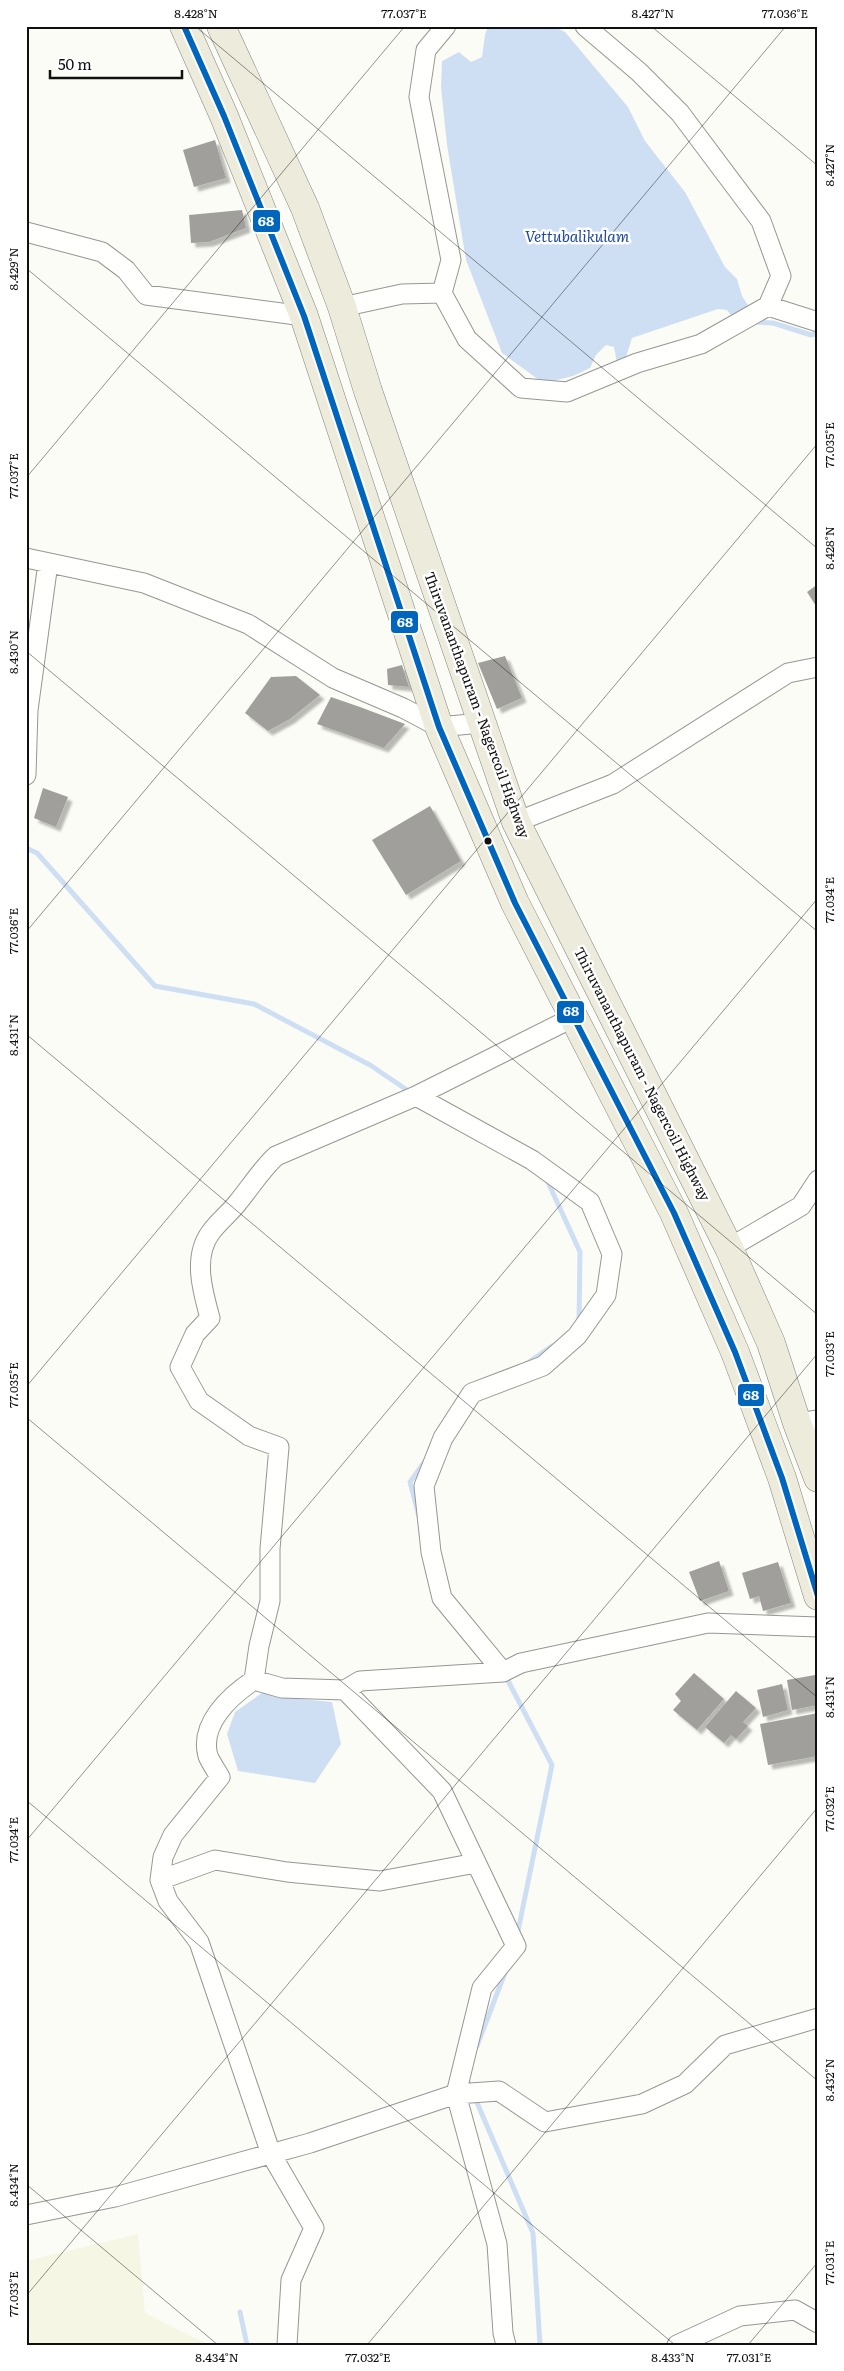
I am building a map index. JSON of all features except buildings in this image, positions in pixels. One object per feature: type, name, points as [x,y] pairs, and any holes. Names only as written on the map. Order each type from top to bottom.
[{"type":"main road","points":[[184,26],[224,116],[304,316],[439,727],[514,903],[674,1214],[736,1352],[782,1478],[818,1596]]},
{"type":"main road","name":"Thiruvananthapuram - Nagercoil Highway","points":[[221,26],[305,208],[342,307],[368,391],[516,822],[729,1248],[808,1422],[818,1478]]},
{"type":"street","points":[[446,26],[426,50],[419,97],[451,260],[442,292],[467,339],[521,388],[567,392],[636,363],[701,344],[768,306],[781,276],[761,221],[680,113],[639,72],[585,26]]},
{"type":"street","points":[[26,232],[102,252],[126,270],[146,295],[304,316]]},
{"type":"street","points":[[342,307],[402,294],[442,292]]},
{"type":"street","points":[[768,306],[818,322]]},
{"type":"street","points":[[26,558],[144,583],[248,624],[333,678],[403,708],[439,727],[481,723]]},
{"type":"street","points":[[26,775],[28,710],[48,563]]},
{"type":"street","points":[[516,822],[613,784],[788,673],[818,667]]},
{"type":"street","points":[[287,2345],[291,2280],[314,2228],[272,2154],[199,1942],[168,1901],[160,1880],[163,1857],[173,1835],[220,1777],[208,1755],[208,1732],[222,1706],[254,1680],[259,1646],[270,1601],[270,1549],[279,1446],[249,1436],[199,1401],[180,1367],[195,1334],[210,1318],[201,1282],[202,1254],[209,1234],[239,1201],[260,1170],[276,1156],[416,1096],[572,1018]]},
{"type":"street","points":[[416,1096],[532,1160],[590,1202],[612,1254],[606,1295],[577,1336],[543,1366],[472,1393],[443,1438],[424,1486],[431,1552],[442,1598],[503,1672]]},
{"type":"street","points":[[729,1248],[800,1206],[818,1180]]},
{"type":"street","points":[[254,1680],[282,1688],[344,1690],[360,1681],[503,1672],[521,1663],[708,1623],[818,1627]]},
{"type":"street","points":[[344,1690],[442,1792],[516,1946],[482,1988],[458,2094],[497,2244],[503,2332],[506,2345]]},
{"type":"street","points":[[160,1880],[216,1860],[287,1872],[380,1881],[476,1863]]},
{"type":"street","points":[[26,2215],[115,2197],[272,2154],[458,2094],[499,2091],[545,2122],[642,2104],[685,2084],[725,2045],[818,2018]]},
{"type":"street","points":[[677,2345],[740,2316],[795,2310],[818,2323]]},
{"type":"green space","points":[[138,2234],[145,2313],[209,2345],[30,2345],[26,2261]]},
{"type":"water","name":"Vettubalikulam","points":[[488,26],[553,26],[565,32],[628,107],[645,141],[685,192],[725,267],[737,279],[742,296],[751,310],[733,318],[727,310],[718,309],[632,338],[626,357],[617,363],[614,347],[606,345],[596,355],[590,368],[573,376],[549,382],[539,380],[502,353],[466,260],[447,145],[441,88],[442,61],[459,52],[471,62],[482,57]]},
{"type":"water","points":[[269,1688],[301,1699],[332,1702],[341,1744],[315,1783],[238,1771],[227,1734],[235,1712]]},
{"type":"waterway","points":[[753,322],[773,323],[811,335],[818,333]]},
{"type":"waterway","points":[[26,848],[37,853],[155,986],[254,1004],[370,1065],[413,1094]]},
{"type":"waterway","points":[[547,1180],[580,1252],[579,1324]]},
{"type":"waterway","points":[[526,1364],[552,1346]]},
{"type":"waterway","points":[[419,1517],[410,1482],[425,1461]]},
{"type":"waterway","points":[[505,1675],[552,1765],[517,1936]]},
{"type":"waterway","points":[[477,2046],[506,1970]]},
{"type":"waterway","points":[[466,2077],[533,2233],[540,2345]]},
{"type":"waterway","points":[[240,2312],[247,2345]]},
{"type":"transit line","name":"68","points":[[184,26],[224,116],[304,316],[439,727],[515,903],[674,1213],[735,1352],[782,1478],[818,1596]]}]
